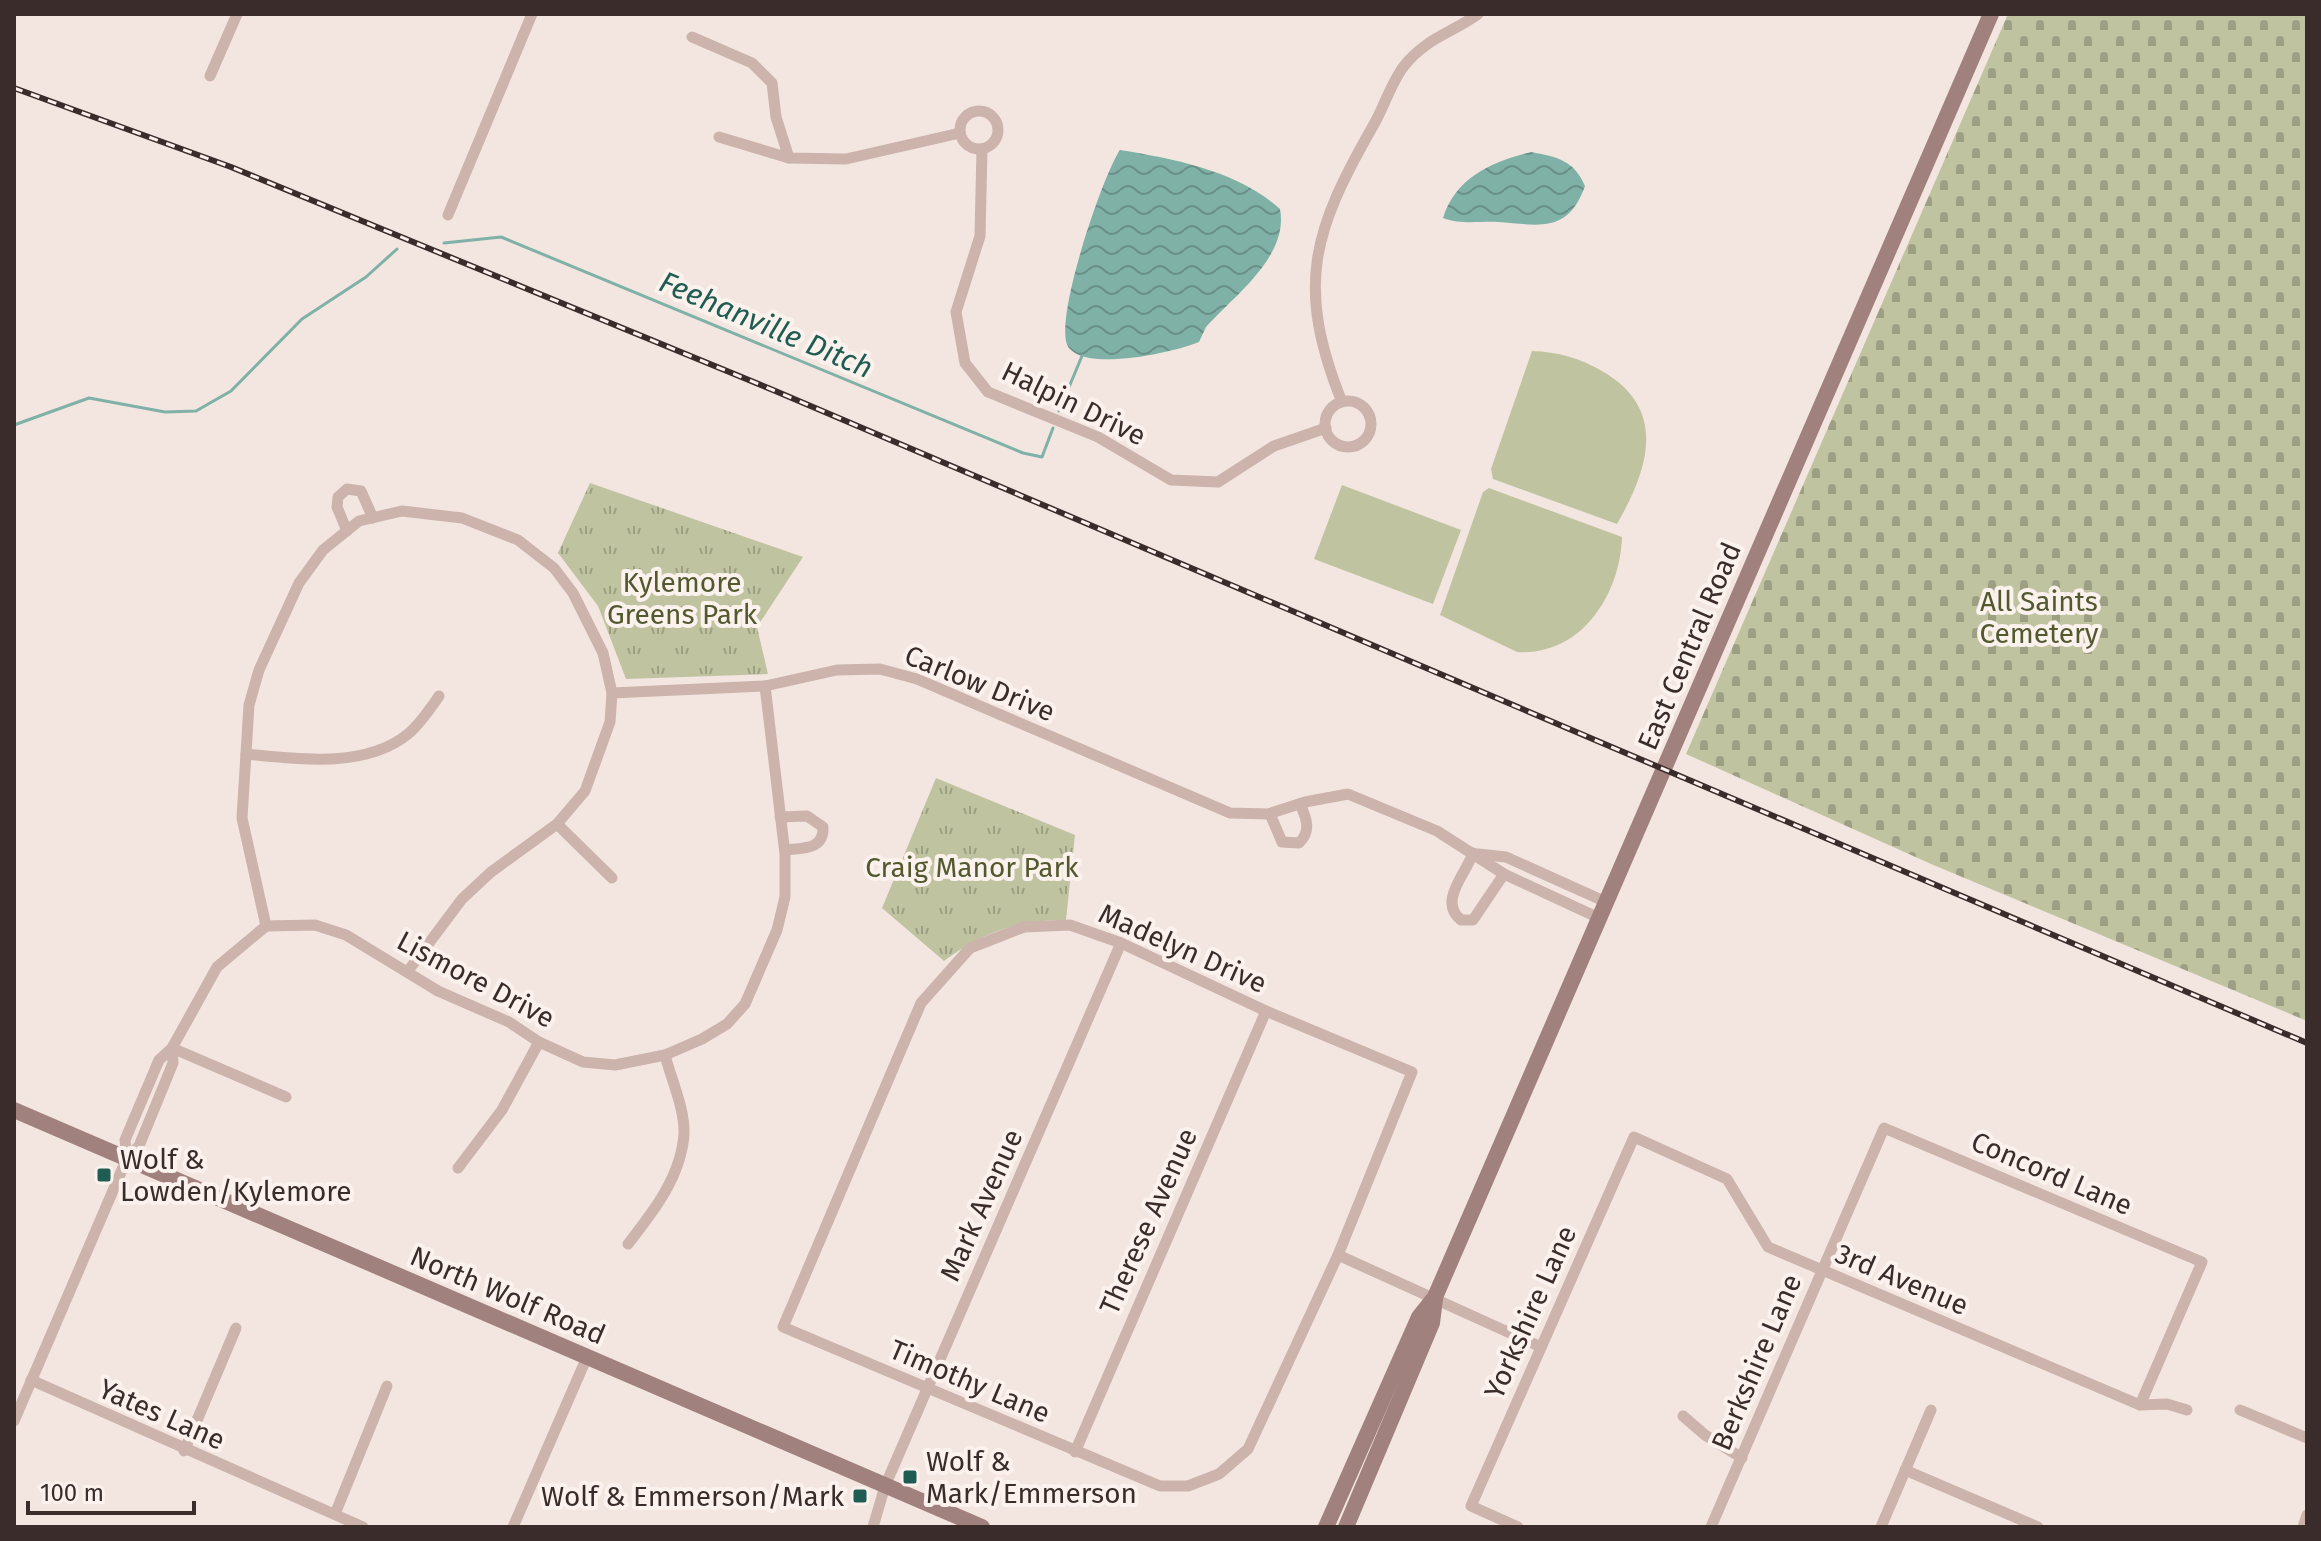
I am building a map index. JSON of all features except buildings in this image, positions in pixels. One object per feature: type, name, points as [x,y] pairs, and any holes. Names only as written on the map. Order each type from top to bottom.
[{"type":"main road","name":"East Central Road","points":[[1326,1527],[1419,1317],[1435,1297],[1991,14]]},
{"type":"main road","name":"North Wolf Road","points":[[14,1110],[982,1527]]},
{"type":"main road","name":"East Central Road","points":[[1346,1527],[1432,1323],[1435,1297]]},
{"type":"street","points":[[210,76],[237,14]]},
{"type":"street","points":[[448,215],[532,14]]},
{"type":"street","points":[[1342,402],[1315,306],[1314,271],[1323,230],[1355,158],[1404,66],[1438,34],[1478,14]]},
{"type":"street","points":[[692,37],[752,63],[772,83],[776,117],[789,158]]},
{"type":"street","points":[[980,111],[991,115],[997,124],[998,135],[992,145],[982,149],[967,145],[960,133],[962,122],[969,113],[980,111]]},
{"type":"street","points":[[719,137],[789,158],[846,159],[960,133]]},
{"type":"street","name":"Halpin Drive","points":[[982,149],[980,236],[956,312],[965,363],[988,392],[1098,437],[1171,480],[1218,482],[1274,446],[1326,428]]},
{"type":"street","points":[[1342,402],[1364,408],[1371,421],[1367,436],[1355,446],[1340,446],[1326,428],[1327,415],[1342,402]]},
{"type":"street","points":[[347,531],[337,507],[338,497],[347,489],[361,491],[373,518]]},
{"type":"street","points":[[14,1421],[127,1158],[139,1146],[173,1063],[172,1048],[217,967],[266,926],[242,818],[249,705],[266,656],[299,583],[323,550],[359,521],[402,511],[462,518],[518,540],[554,568],[573,593],[603,653],[612,693],[610,722],[585,791],[557,824],[491,872],[462,899],[408,971]]},
{"type":"street","name":"Carlow Drive","points":[[612,693],[765,686],[837,670],[880,669],[917,679],[1230,813],[1270,814],[1348,794],[1437,831],[1504,874],[1599,918]]},
{"type":"street","name":"Lismore Drive","points":[[266,926],[315,925],[346,935],[438,991],[509,1022],[539,1042],[583,1062],[615,1065],[665,1055],[727,1024],[745,1004],[777,930],[785,897],[785,850],[765,686]]},
{"type":"street","points":[[246,754],[305,759],[370,754],[407,735],[439,696]]},
{"type":"street","points":[[1270,814],[1282,842],[1299,843],[1305,838],[1307,826],[1300,804]]},
{"type":"street","points":[[780,817],[807,816],[823,827],[821,840],[816,845],[785,850]]},
{"type":"street","points":[[557,824],[612,878]]},
{"type":"street","points":[[1473,853],[1449,901],[1452,912],[1461,920],[1473,920],[1504,874]]},
{"type":"street","name":"Carlow Drive","points":[[1473,853],[1506,857],[1606,902]]},
{"type":"street","name":"Madelyn Drive","points":[[783,1327],[921,1003],[942,975],[970,948],[1024,927],[1070,925],[1121,943],[1266,1011],[1412,1072]]},
{"type":"street","name":"Mark Avenue","points":[[873,1527],[885,1486],[1121,943]]},
{"type":"street","name":"Therese Avenue","points":[[1075,1452],[1266,1011]]},
{"type":"street","points":[[458,1168],[502,1110],[539,1042]]},
{"type":"street","points":[[172,1048],[286,1097]]},
{"type":"street","points":[[628,1244],[655,1211],[674,1175],[684,1133],[665,1055]]},
{"type":"street","name":"Timothy Lane","points":[[783,1327],[1160,1486],[1188,1486],[1219,1474],[1248,1449],[1338,1255],[1412,1072]]},
{"type":"street","name":"Concord Lane","points":[[1884,1128],[2202,1262],[2140,1405]]},
{"type":"street","name":"Berkshire Lane","points":[[1711,1527],[1884,1128]]},
{"type":"street","name":"3rd Avenue","points":[[1634,1137],[1727,1179],[1768,1247],[2140,1405],[2167,1404],[2187,1410]]},
{"type":"street","name":"Yorkshire Lane","points":[[1518,1527],[1471,1506],[1634,1137]]},
{"type":"street","points":[[1338,1255],[1541,1347]]},
{"type":"street","points":[[184,1451],[236,1328]]},
{"type":"street","points":[[513,1527],[587,1357]]},
{"type":"street","name":"Yates Lane","points":[[31,1380],[184,1451],[363,1527]]},
{"type":"street","points":[[335,1514],[387,1386]]},
{"type":"street","points":[[1881,1527],[1931,1410]]},
{"type":"street","points":[[2240,1410],[2307,1438]]},
{"type":"street","points":[[1683,1416],[1705,1435],[1742,1458]]},
{"type":"street","points":[[1905,1470],[2038,1527]]},
{"type":"street","points":[[2303,1527],[2307,1515]]},
{"type":"green space","name":"All Saints Cemetery","points":[[2008,14],[2307,14],[2307,1021],[1931,864],[1686,754]]},
{"type":"green space","points":[[1532,351],[1568,356],[1594,366],[1623,386],[1637,403],[1644,421],[1644,461],[1617,524],[1493,479],[1491,469]]},
{"type":"green space","name":"Kylemore Greens Park","points":[[590,483],[803,557],[757,627],[768,674],[626,679],[598,606],[558,553]]},
{"type":"green space","points":[[1342,485],[1461,530],[1433,604],[1314,559]]},
{"type":"green space","points":[[1489,488],[1622,537],[1620,559],[1605,600],[1578,633],[1560,644],[1540,651],[1517,652],[1440,615],[1483,492]]},
{"type":"green space","name":"Craig Manor Park","points":[[936,778],[1075,835],[1066,920],[1032,922],[1001,930],[972,942],[944,961],[882,908]]},
{"type":"water","points":[[1120,150],[1184,163],[1245,185],[1280,209],[1281,226],[1268,259],[1245,288],[1206,327],[1199,342],[1152,355],[1094,359],[1069,348],[1065,334],[1067,311],[1081,250],[1102,188]]},
{"type":"water","points":[[1531,152],[1564,161],[1581,177],[1585,186],[1578,201],[1561,219],[1539,225],[1464,222],[1443,218],[1457,192],[1477,173]]},
{"type":"waterway","name":"Feehanville Ditch","points":[[444,243],[501,237],[1023,453],[1042,457],[1053,428]]},
{"type":"waterway","name":"Feehanville Ditch","points":[[14,425],[89,398],[165,412],[196,411],[231,391],[302,319],[366,277],[397,249]]},
{"type":"waterway","name":"Feehanville Ditch","points":[[1059,411],[1082,356]]},
{"type":"railway","points":[[14,88],[231,167],[773,390],[2307,1043]]},
{"type":"place","name":"Wolf & Lowden/Kylemore","points":[[104,1175]]},
{"type":"place","name":"Wolf & Mark/Emmerson","points":[[910,1477]]},
{"type":"place","name":"Wolf & Emmerson/Mark","points":[[860,1496]]}]
